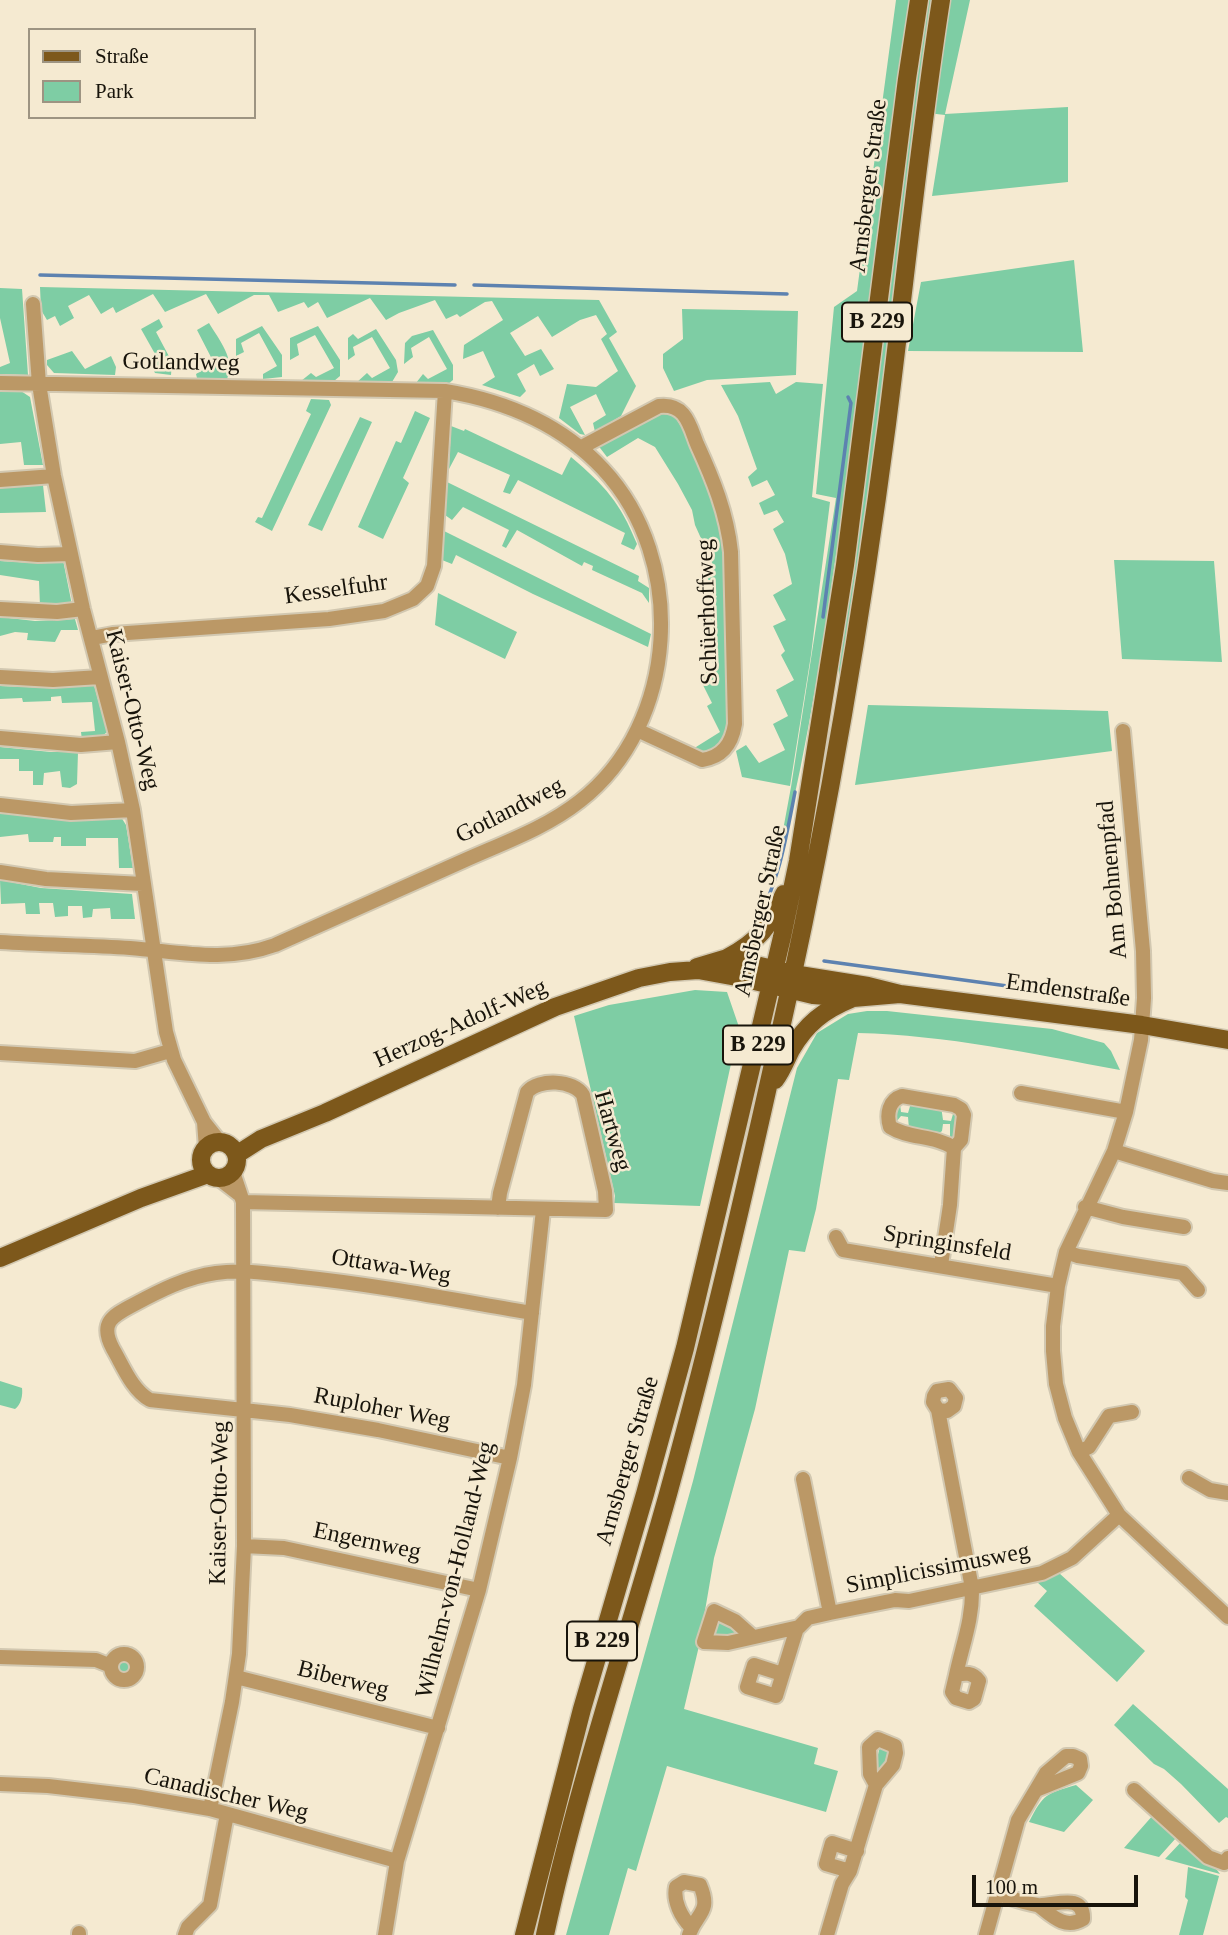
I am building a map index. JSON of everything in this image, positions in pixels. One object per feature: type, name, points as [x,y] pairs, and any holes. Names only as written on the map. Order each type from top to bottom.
[{"type":"main road","name":"Arnsberger Straße","points":[[545,1935],[603,1714],[667,1498],[706,1353],[767,1092],[798,861],[845,565],[919,0]]},
{"type":"main road","name":"Arnsberger Straße","points":[[524,1935],[582,1709],[645,1494],[782,980],[816,863],[867,567],[928,81],[941,0]]},
{"type":"main road","name":"Herzog-Adolf-Weg","points":[[0,1258],[167,1188],[261,1139],[325,1113],[555,1007],[639,978],[687,970],[727,958],[748,947],[765,932],[798,861]]},
{"type":"main road","points":[[727,958],[782,980]]},
{"type":"main road","name":"Herzog-Adolf-Weg","points":[[687,970],[782,980]]},
{"type":"main road","name":"Emdenstraße","points":[[782,980],[813,995],[853,998],[900,994]]},
{"type":"main road","name":"Emdenstraße","points":[[782,980],[869,986],[900,994],[1142,1025],[1228,1040]]},
{"type":"main road","points":[[767,1092],[810,1023],[831,1007],[853,998]]},
{"type":"street","name":"Kaiser-Otto-Weg","points":[[33,304],[39,384],[54,476],[83,609],[133,810],[170,1051],[219,1160],[241,1199],[244,1272],[244,1546],[236,1677],[209,1809]]},
{"type":"street","name":"Gotlandweg","points":[[0,383],[445,391],[525,413],[551,427],[580,448],[604,470],[626,499],[640,526],[657,578],[662,609],[659,657],[651,694],[637,730],[614,766],[597,785],[581,801],[540,827],[257,951],[215,956],[0,942]]},
{"type":"street","name":"Kesselfuhr","points":[[92,638],[113,634],[328,619],[384,611],[413,599],[428,586],[434,566],[445,391]]},
{"type":"street","name":"Schüerhoffweg","points":[[580,448],[659,406],[678,410],[686,418],[715,484],[729,532],[735,724],[730,741],[718,755],[702,760],[637,730]]},
{"type":"street","points":[[0,480],[54,476]]},
{"type":"street","points":[[0,552],[70,554]]},
{"type":"street","points":[[0,609],[57,612],[83,609]]},
{"type":"street","points":[[0,677],[53,680],[100,677]]},
{"type":"street","name":"Am Bohnenpfad","points":[[1124,731],[1143,951],[1139,1057],[1114,1151],[1085,1207],[1066,1252],[1058,1286],[1053,1351],[1056,1384],[1065,1418],[1079,1452],[1119,1515],[1228,1617]]},
{"type":"street","points":[[0,738],[81,745],[118,742]]},
{"type":"street","points":[[0,805],[71,813],[133,810]]},
{"type":"street","points":[[0,872],[57,880],[144,884]]},
{"type":"street","points":[[0,1053],[135,1061],[170,1051]]},
{"type":"street","name":"Hartweg","points":[[241,1199],[498,1209],[606,1210],[605,1191],[583,1095],[573,1085],[537,1084],[527,1092],[498,1209]]},
{"type":"street","points":[[1021,1093],[1126,1112]]},
{"type":"street","points":[[941,1265],[950,1205],[954,1148],[961,1140],[964,1115],[961,1109],[954,1105],[902,1096],[895,1098],[890,1104],[890,1127],[897,1131],[939,1139],[954,1148]]},
{"type":"street","points":[[1114,1151],[1228,1184]]},
{"type":"street","points":[[1085,1207],[1122,1217],[1184,1227]]},
{"type":"street","name":"Wilhelm-von-Holland-Weg","points":[[385,1935],[397,1861],[479,1590],[510,1458],[524,1385],[543,1210]]},
{"type":"street","name":"Springinsfeld","points":[[836,1237],[843,1250],[1058,1286]]},
{"type":"street","points":[[1066,1252],[1183,1273],[1198,1290]]},
{"type":"street","name":"Ottawa-Weg","points":[[245,1411],[150,1400],[143,1396],[107,1334],[108,1325],[114,1315],[164,1288],[212,1273],[244,1272],[326,1279],[532,1313]]},
{"type":"street","points":[[938,1409],[972,1588],[968,1631],[956,1675]]},
{"type":"street","name":"Ruploher Weg","points":[[245,1411],[335,1422],[510,1458]]},
{"type":"street","points":[[1079,1452],[1089,1447],[1109,1416],[1132,1412]]},
{"type":"street","points":[[1189,1478],[1210,1490],[1228,1493]]},
{"type":"street","name":"Simplicissimusweg","points":[[803,1479],[830,1613]]},
{"type":"street","name":"Simplicissimusweg","points":[[753,1637],[797,1628],[808,1618],[830,1613],[895,1600],[909,1601],[1042,1573],[1072,1558],[1119,1515]]},
{"type":"street","name":"Engernweg","points":[[244,1546],[284,1548],[479,1590]]},
{"type":"street","points":[[782,1674],[797,1628]]},
{"type":"street","points":[[0,1657],[96,1660],[111,1666]]},
{"type":"street","name":"Biberweg","points":[[236,1677],[439,1728]]},
{"type":"street","name":"Canadischer Weg","points":[[0,1784],[47,1786],[134,1796],[209,1809],[397,1861]]},
{"type":"street","points":[[827,1935],[842,1884],[857,1851],[876,1785]]},
{"type":"street","points":[[986,1935],[1018,1820],[1036,1790]]},
{"type":"street","points":[[1134,1790],[1208,1857],[1226,1861]]},
{"type":"street","points":[[185,1935],[188,1927],[210,1905],[228,1814]]},
{"type":"street","points":[[850,1871],[826,1864],[832,1843],[857,1851]]},
{"type":"street","points":[[998,1894],[1038,1905]]},
{"type":"green space","points":[[896,0],[970,0],[945,114],[1068,107],[1068,182],[932,196],[945,115],[919,112],[876,460],[837,715],[790,946],[839,684],[839,649],[909,111],[894,110],[851,449],[822,644],[800,768],[772,890],[791,787],[836,498],[816,494],[834,307],[857,291]]},
{"type":"green space","points":[[1074,260],[1083,352],[908,351],[921,282]]},
{"type":"green space","points":[[40,287],[599,300],[617,332],[609,338],[636,386],[621,416],[595,432],[593,423],[606,415],[596,394],[570,407],[585,435],[559,418],[567,384],[596,387],[618,371],[601,339],[607,334],[596,315],[580,320],[552,337],[538,316],[510,333],[525,356],[541,349],[554,369],[540,376],[534,364],[517,374],[526,391],[520,397],[482,385],[495,377],[483,351],[463,359],[464,345],[503,320],[492,301],[485,302],[460,317],[457,314],[446,319],[435,300],[386,320],[370,298],[327,318],[318,302],[308,308],[304,302],[278,312],[269,295],[254,295],[218,314],[206,294],[165,312],[153,294],[116,313],[113,307],[101,314],[89,295],[68,306],[74,318],[60,326],[55,316],[47,320],[41,310]]},
{"type":"green space","points":[[0,288],[22,289],[28,375],[0,374],[0,367],[10,363],[0,318]]},
{"type":"green space","points":[[682,309],[798,311],[796,375],[707,380],[674,391],[663,368],[663,354],[683,339]]},
{"type":"green space","points":[[159,319],[163,327],[156,332],[172,362],[171,375],[155,373],[151,365],[159,361],[141,329]]},
{"type":"green space","points":[[209,323],[228,357],[227,379],[197,378],[196,374],[214,363],[197,330]]},
{"type":"green space","points":[[262,326],[282,355],[282,377],[263,379],[263,374],[277,366],[259,333],[241,343],[244,352],[236,356],[236,339]]},
{"type":"green space","points":[[318,326],[340,360],[340,376],[334,381],[301,381],[311,373],[316,377],[334,368],[315,335],[297,344],[299,355],[290,360],[290,338]]},
{"type":"green space","points":[[376,329],[396,360],[398,372],[392,382],[356,383],[367,373],[372,378],[390,368],[372,337],[353,347],[355,355],[348,360],[348,338],[353,334],[358,339]]},
{"type":"green space","points":[[433,330],[453,365],[453,380],[448,384],[416,383],[423,374],[428,379],[447,369],[429,337],[411,348],[413,357],[404,364],[405,343],[412,336]]},
{"type":"green space","points":[[72,351],[85,369],[111,356],[116,367],[115,375],[54,373],[47,365],[47,360]]},
{"type":"green space","points":[[770,382],[776,394],[796,382],[823,384],[812,497],[830,502],[811,655],[790,786],[742,777],[736,751],[746,745],[759,763],[785,750],[773,724],[788,716],[776,690],[794,680],[781,655],[785,651],[773,626],[786,620],[773,595],[792,584],[785,554],[773,529],[784,522],[777,510],[764,515],[759,503],[775,495],[767,480],[752,487],[748,477],[757,469],[738,416],[721,385]]},
{"type":"green space","points":[[0,390],[21,391],[30,397],[43,465],[24,465],[21,442],[0,444]]},
{"type":"green space","points":[[311,399],[329,400],[331,405],[272,531],[255,522],[258,517],[262,518],[311,414],[306,411]]},
{"type":"green space","points":[[415,411],[430,418],[403,478],[409,483],[383,539],[358,527],[396,441],[401,443]]},
{"type":"green space","points":[[661,412],[675,417],[684,431],[711,491],[724,543],[728,729],[722,746],[701,755],[688,748],[696,747],[720,732],[707,706],[712,703],[699,677],[715,667],[702,642],[717,633],[705,607],[717,597],[705,573],[713,565],[695,525],[692,510],[655,447],[638,438],[607,457],[597,444]]},
{"type":"green space","points":[[360,417],[372,422],[322,531],[308,525]]},
{"type":"green space","points":[[451,426],[464,431],[465,429],[562,475],[571,457],[602,486],[618,506],[637,544],[634,550],[621,544],[625,533],[518,480],[510,494],[503,492],[510,475],[458,452],[449,469]]},
{"type":"green space","points":[[447,482],[639,576],[638,581],[649,588],[649,603],[642,593],[592,570],[593,566],[584,562],[582,566],[517,530],[506,548],[502,546],[509,530],[463,507],[452,520],[445,515]]},
{"type":"green space","points":[[43,485],[46,512],[0,513],[0,488]]},
{"type":"green space","points":[[444,531],[651,634],[648,647],[456,555],[452,564],[442,560]]},
{"type":"green space","points":[[63,560],[72,605],[40,606],[39,581],[0,575],[0,561],[35,563]]},
{"type":"green space","points":[[1114,560],[1214,561],[1222,662],[1122,659]]},
{"type":"green space","points":[[438,593],[517,632],[505,659],[435,625]]},
{"type":"green space","points":[[0,617],[35,621],[75,619],[78,630],[61,630],[55,642],[27,640],[28,633],[15,632],[0,636]]},
{"type":"green space","points":[[94,685],[107,732],[99,739],[82,740],[81,732],[95,731],[92,702],[62,703],[61,696],[51,697],[51,701],[0,699],[0,686],[52,688]]},
{"type":"green space","points":[[868,705],[1108,711],[1112,751],[855,785]]},
{"type":"green space","points":[[0,747],[78,752],[77,784],[70,788],[62,787],[60,771],[44,773],[43,785],[33,785],[33,771],[19,771],[19,759],[0,759]]},
{"type":"green space","points":[[0,813],[60,818],[121,817],[126,825],[133,868],[119,868],[118,838],[86,838],[86,846],[61,846],[61,837],[54,837],[53,842],[29,842],[28,834],[0,837]]},
{"type":"green space","points":[[0,880],[41,888],[132,894],[135,919],[111,919],[110,908],[93,909],[92,917],[83,918],[82,906],[68,906],[68,916],[55,917],[53,903],[39,903],[40,914],[26,914],[25,903],[1,904]]},
{"type":"green space","points":[[695,990],[727,992],[739,1027],[700,1206],[614,1203],[615,1196],[574,1016],[609,1005]]},
{"type":"green space","points":[[867,1011],[1052,1029],[1104,1043],[1120,1070],[957,1041],[858,1033],[849,1080],[838,1079],[816,1209],[805,1252],[789,1250],[755,1409],[714,1558],[699,1646],[684,1709],[818,1748],[814,1764],[838,1771],[826,1812],[667,1766],[636,1871],[628,1868],[609,1935],[566,1935],[693,1481],[797,1068],[817,1033],[848,1014]]},
{"type":"green space","points":[[911,1103],[941,1106],[943,1120],[951,1121],[953,1114],[957,1114],[955,1140],[950,1139],[950,1124],[943,1124],[942,1131],[938,1134],[909,1129],[908,1117],[901,1116],[896,1122],[893,1112],[900,1104],[901,1112],[908,1113]]},
{"type":"green space","points":[[0,1381],[22,1388],[21,1400],[15,1409],[0,1405]]},
{"type":"green space","points":[[1059,1573],[1145,1651],[1117,1682],[1034,1606],[1047,1591],[1037,1582]]},
{"type":"green space","points":[[716,1619],[725,1621],[741,1635],[732,1638],[713,1637]]},
{"type":"green space","points":[[124,1658],[130,1661],[133,1667],[130,1673],[124,1676],[118,1673],[115,1667],[118,1661]]},
{"type":"green space","points":[[1133,1704],[1228,1789],[1228,1818],[1219,1823],[1181,1784],[1154,1764],[1114,1725]]},
{"type":"green space","points":[[880,1746],[890,1750],[883,1775],[874,1772]]},
{"type":"green space","points":[[1076,1785],[1093,1800],[1064,1832],[1029,1822],[1038,1805],[1047,1796]]},
{"type":"green space","points":[[1154,1814],[1177,1835],[1176,1838],[1159,1857],[1124,1848]]},
{"type":"green space","points":[[1183,1840],[1217,1870],[1220,1874],[1165,1859]]},
{"type":"green space","points":[[1188,1867],[1219,1876],[1203,1935],[1179,1935],[1188,1900],[1185,1897]]},
{"type":"waterway","points":[[40,275],[455,285]]},
{"type":"waterway","points":[[474,285],[787,294]]},
{"type":"waterway","points":[[823,617],[851,403],[848,397]]},
{"type":"waterway","points":[[754,928],[770,895],[795,792]]},
{"type":"waterway","points":[[824,961],[1110,1000]]}]
